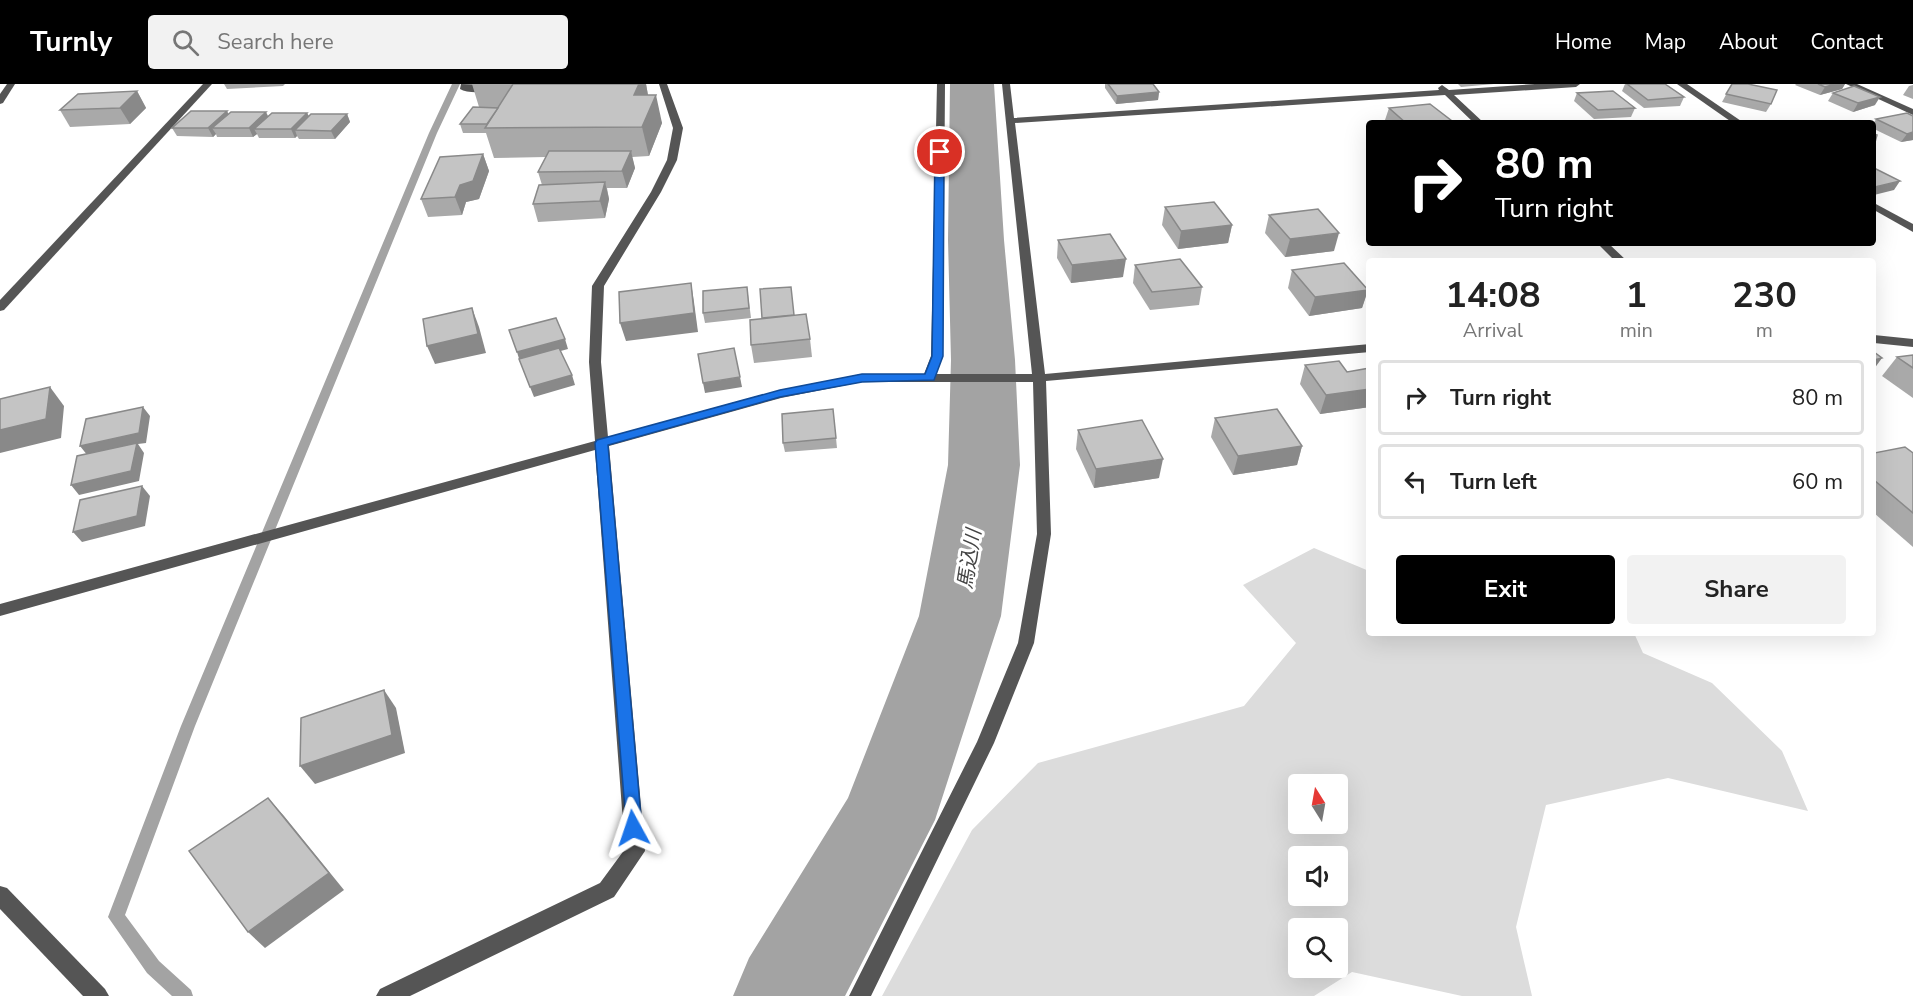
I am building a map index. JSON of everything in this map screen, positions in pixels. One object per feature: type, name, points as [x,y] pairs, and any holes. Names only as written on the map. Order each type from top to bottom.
[{"type":"street","points":[[0,101],[11,84]]},
{"type":"street","points":[[0,307],[208,84]]},
{"type":"street","points":[[465,84],[464,89],[499,88]]},
{"type":"street","points":[[387,996],[607,890],[635,851],[595,362],[598,286],[656,192],[672,160],[678,128],[663,84]]},
{"type":"street","points":[[935,377],[941,84]]},
{"type":"street","points":[[860,996],[985,742],[1026,643],[1044,534],[1039,378],[1006,84]]},
{"type":"street","points":[[1437,84],[1476,120]]},
{"type":"street","points":[[1010,122],[1576,84]]},
{"type":"street","points":[[1681,84],[1735,120]]},
{"type":"street","points":[[1850,84],[1913,112]]},
{"type":"street","points":[[1876,207],[1913,229]]},
{"type":"street","points":[[1605,246],[1618,258]]},
{"type":"street","points":[[1876,339],[1913,343]]},
{"type":"street","points":[[0,610],[780,394],[862,378],[1039,378],[1366,348]]},
{"type":"street","points":[[0,895],[98,996]]},
{"type":"shaded area","points":[[1314,548],[1366,570],[1366,636],[1635,636],[1643,653],[1712,683],[1782,751],[1808,811],[1668,778],[1546,805],[1516,927],[1532,996],[1462,996],[1352,972],[1348,975],[1348,918],[1288,918],[1288,978],[1342,978],[1314,996],[882,996],[972,830],[1038,763],[1244,706],[1296,643],[1243,585]]},
{"type":"building","points":[[513,84],[639,84],[634,95],[656,95],[642,127],[485,128]]},
{"type":"building","points":[[1108,84],[1153,84],[1159,92],[1117,96]]},
{"type":"building","points":[[1627,84],[1665,84],[1684,97],[1648,100]]},
{"type":"building","points":[[1732,84],[1748,84],[1777,90],[1771,104],[1726,94]]},
{"type":"building","points":[[1818,84],[1835,84],[1825,87]]},
{"type":"building","points":[[1854,86],[1880,97],[1858,103],[1833,93]]},
{"type":"building","points":[[137,91],[120,108],[60,110],[78,94]]},
{"type":"building","points":[[1613,91],[1635,108],[1598,110],[1577,93]]},
{"type":"building","points":[[1430,104],[1451,120],[1403,120],[1389,108]]},
{"type":"building","points":[[473,107],[498,108],[487,124],[460,124]]},
{"type":"building","points":[[191,111],[227,111],[208,128],[172,128]]},
{"type":"building","points":[[231,112],[266,112],[249,128],[212,128]]},
{"type":"building","points":[[272,113],[307,113],[291,129],[254,129]]},
{"type":"building","points":[[1907,113],[1913,116],[1913,132],[1907,134],[1876,119]]},
{"type":"building","points":[[311,114],[347,114],[331,131],[295,130]]},
{"type":"building","points":[[549,151],[631,151],[622,171],[538,172]]},
{"type":"building","points":[[483,154],[473,181],[460,185],[455,197],[421,199],[440,157]]},
{"type":"building","points":[[1876,169],[1900,181],[1876,187]]},
{"type":"building","points":[[605,182],[600,201],[533,204],[539,185]]},
{"type":"building","points":[[1214,202],[1232,225],[1181,231],[1165,207]]},
{"type":"building","points":[[1318,209],[1339,233],[1290,239],[1269,215]]},
{"type":"building","points":[[1110,234],[1126,259],[1072,265],[1058,240]]},
{"type":"building","points":[[1180,259],[1202,287],[1152,292],[1135,265]]},
{"type":"building","points":[[1344,263],[1366,290],[1315,297],[1292,270]]},
{"type":"building","points":[[691,283],[694,313],[620,323],[619,292]]},
{"type":"building","points":[[747,287],[749,308],[703,313],[703,291]]},
{"type":"building","points":[[791,287],[794,315],[762,318],[760,289]]},
{"type":"building","points":[[472,308],[478,334],[427,346],[423,319]]},
{"type":"building","points":[[806,314],[810,339],[751,345],[750,320]]},
{"type":"building","points":[[556,318],[565,339],[517,352],[509,330]]},
{"type":"building","points":[[559,348],[572,375],[530,387],[519,359]]},
{"type":"building","points":[[734,348],[740,377],[703,383],[698,354]]},
{"type":"building","points":[[1913,355],[1913,368],[1897,357]]},
{"type":"building","points":[[1339,361],[1347,372],[1366,369],[1366,390],[1326,395],[1305,365]]},
{"type":"building","points":[[50,387],[46,419],[0,430],[0,399]]},
{"type":"building","points":[[143,407],[139,433],[80,446],[86,419]]},
{"type":"building","points":[[833,409],[836,438],[783,443],[782,414]]},
{"type":"building","points":[[1277,409],[1302,446],[1238,456],[1215,418]]},
{"type":"building","points":[[1142,420],[1163,459],[1096,469],[1078,430]]},
{"type":"building","points":[[137,443],[131,471],[71,485],[77,456]]},
{"type":"building","points":[[1905,447],[1913,453],[1913,513],[1876,482],[1876,453]]},
{"type":"building","points":[[142,486],[137,516],[73,532],[80,500]]},
{"type":"building","points":[[384,690],[392,735],[300,766],[301,718]]},
{"type":"building","points":[[268,798],[329,873],[248,932],[189,851]]},
{"type":"waterway","points":[[185,996],[153,967],[116,917],[188,726],[433,133],[456,84]]},
{"type":"waterway","name":"馬込川","points":[[787,996],[887,820],[960,616],[984,465],[983,360],[976,240],[972,84]]},
{"type":"route","points":[[633,828],[601,443],[780,394],[862,378],[929,377],[937,356],[940,152]]}]
